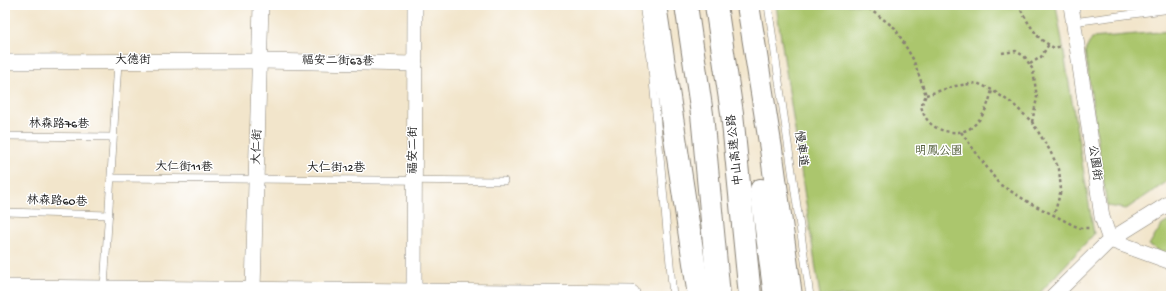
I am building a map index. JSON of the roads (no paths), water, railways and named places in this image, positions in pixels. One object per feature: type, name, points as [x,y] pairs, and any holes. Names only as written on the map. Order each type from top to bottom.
[{"type":"highway","points":[[655,5],[699,296]]},
{"type":"highway","points":[[686,5],[702,114],[720,296]]},
{"type":"highway","name":"中山高速公路","points":[[716,5],[732,113],[750,296]]},
{"type":"highway","points":[[748,5],[771,149],[791,296]]},
{"type":"highway","points":[[754,43],[758,168],[775,296]]},
{"type":"highway","points":[[693,258],[695,296]]},
{"type":"street","name":"大仁街","points":[[253,289],[261,61],[261,5]]},
{"type":"street","name":"福安二街","points":[[414,293],[415,5]]},
{"type":"street","name":"公園街","points":[[1070,5],[1102,217],[1108,233]]},
{"type":"street","name":"大德街","points":[[5,62],[261,61]]},
{"type":"street","name":"福安二街63巷","points":[[261,61],[415,64]]},
{"type":"street","points":[[1053,296],[1108,233],[1171,202]]},
{"type":"street","points":[[1108,233],[1171,262]]},
{"type":"street","points":[[5,287],[253,289],[414,293],[632,293]]},
{"type":"lane","points":[[643,5],[651,59],[674,296]]},
{"type":"lane","name":"慢車道","points":[[768,5],[810,296]]},
{"type":"lane","points":[[1073,22],[1171,9]]},
{"type":"lane","points":[[104,288],[118,62]]},
{"type":"lane","name":"林森路76巷","points":[[5,136],[113,137]]},
{"type":"lane","name":"大仁街11巷","points":[[111,178],[257,180]]},
{"type":"lane","name":"大仁街12巷","points":[[257,180],[504,182]]},
{"type":"lane","name":"林森路60巷","points":[[5,212],[109,215]]},
{"type":"park label","name":"明鳳公園","points":[[939,152]]}]
